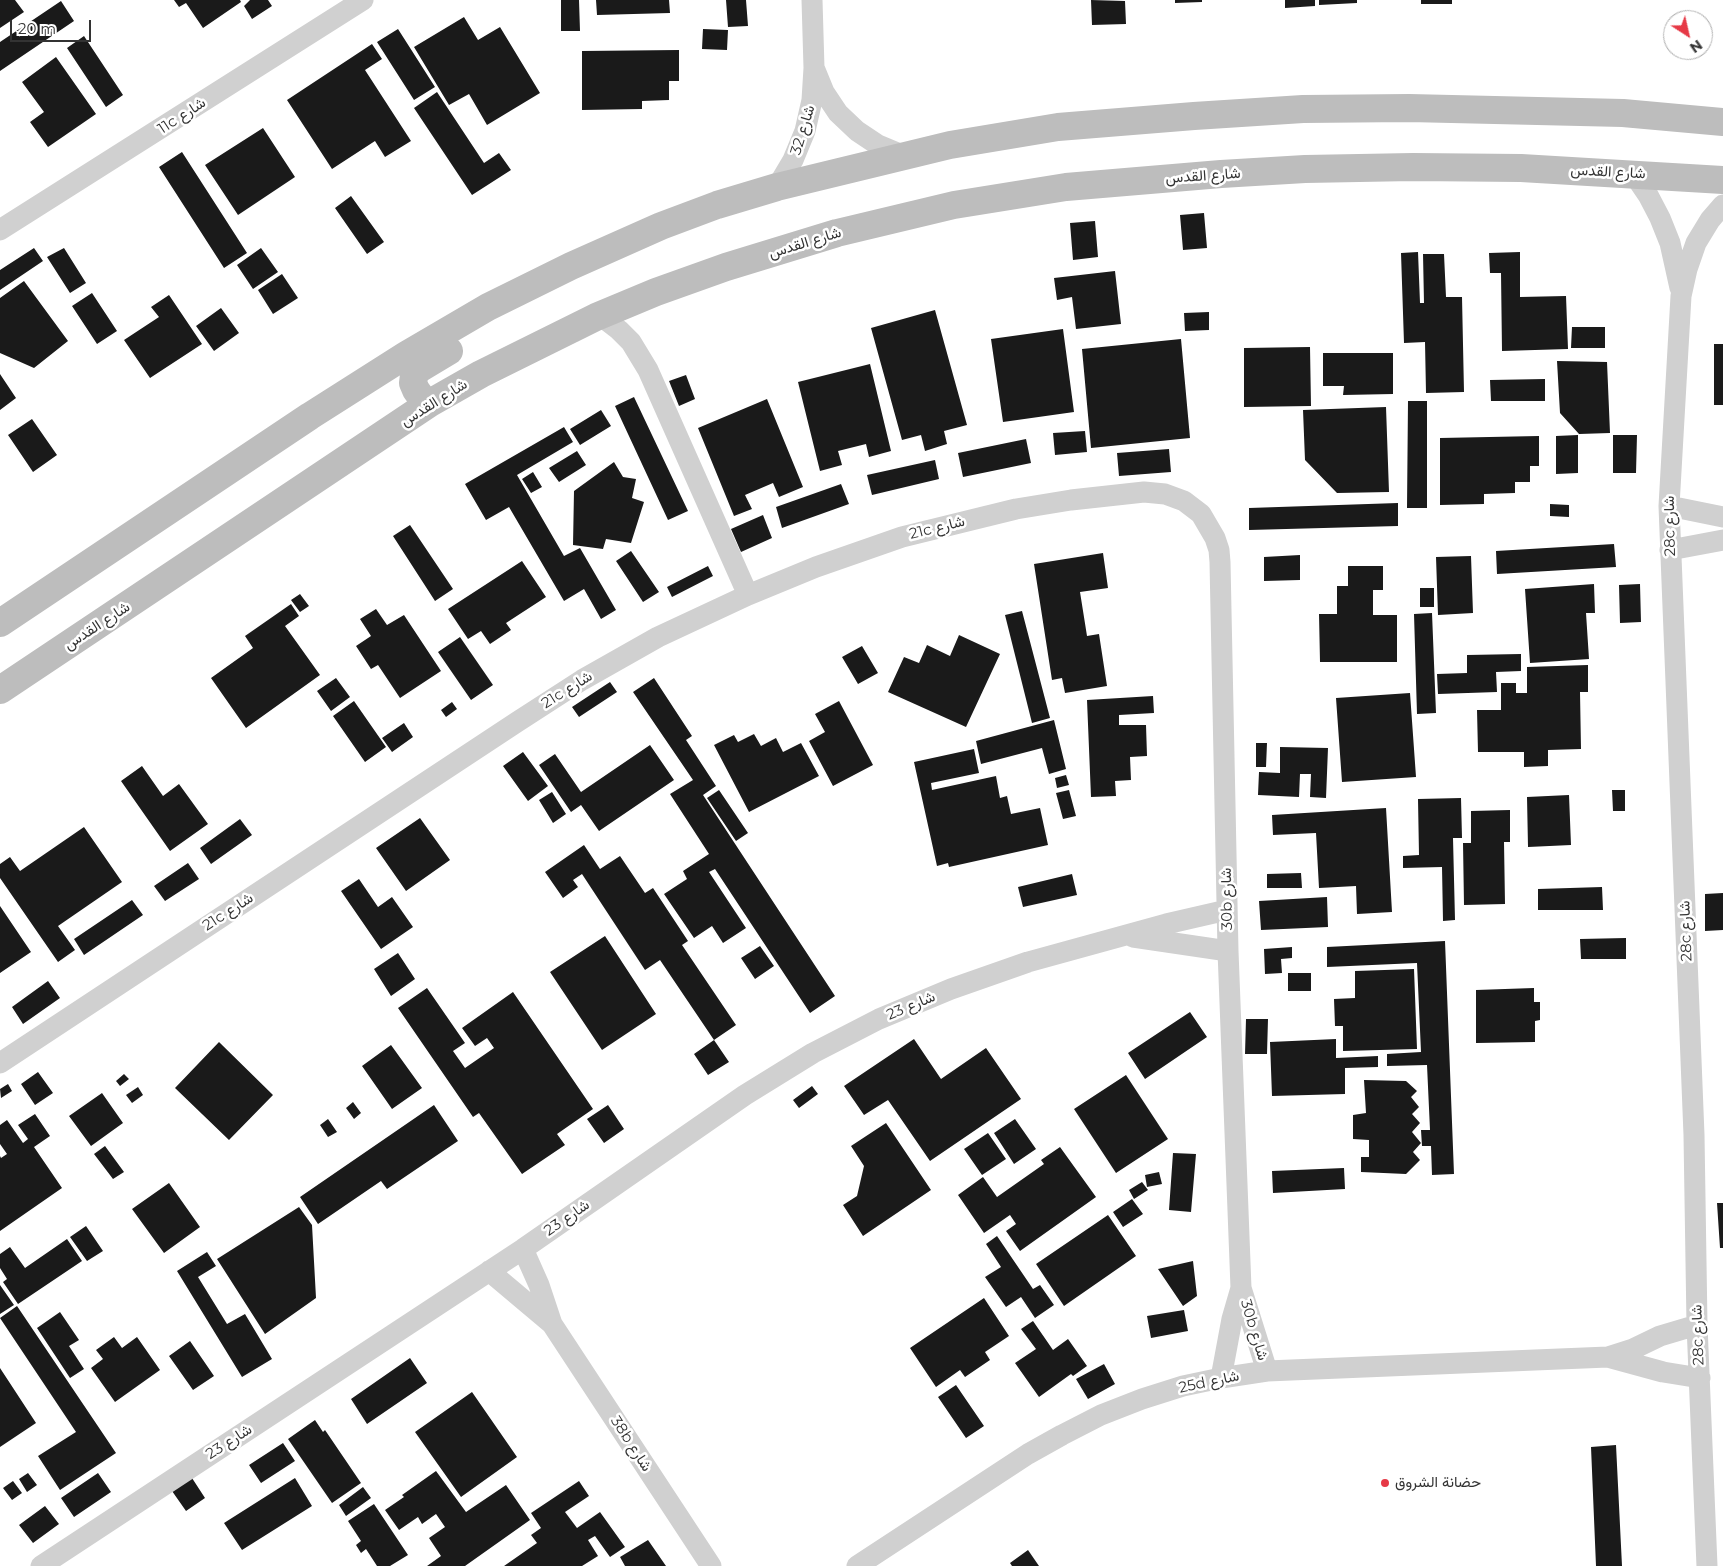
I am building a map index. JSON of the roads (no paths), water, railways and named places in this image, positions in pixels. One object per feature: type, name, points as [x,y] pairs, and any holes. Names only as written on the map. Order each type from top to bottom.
[{"type":"main road","points":[[0,623],[302,421],[406,355],[488,307],[571,266],[661,226],[717,205],[777,187],[902,155],[950,145],[1058,127],[1194,116],[1303,109],[1409,108],[1623,113],[1723,122]]},
{"type":"main road","name":"شارع القدس","points":[[0,690],[430,403],[481,374],[596,317],[656,292],[726,267],[836,233],[954,205],[1066,187],[1221,174],[1305,169],[1521,168],[1633,173],[1723,180]]},
{"type":"main road","points":[[430,403],[424,401],[416,390],[414,376],[418,369],[621,256],[661,226]]},
{"type":"street","name":"11c شارع","points":[[0,230],[363,0]]},
{"type":"street","name":"شارع 32","points":[[777,187],[793,160],[805,131],[812,100],[814,68],[812,0]]},
{"type":"street","name":"شارع 32","points":[[814,68],[824,92],[838,113],[878,145],[902,155]]},
{"type":"street","name":"28c شارع","points":[[1633,173],[1648,195],[1667,235],[1677,269],[1681,296]]},
{"type":"street","name":"28c شارع","points":[[1707,1566],[1697,1325],[1694,1135],[1669,506],[1681,296],[1687,269],[1696,244],[1710,220],[1723,205]]},
{"type":"street","points":[[596,317],[606,320],[631,342],[648,370],[748,595]]},
{"type":"street","name":"21c شارع","points":[[0,1063],[582,680],[658,637],[748,595],[816,566],[902,537],[1016,509],[1071,500],[1144,492],[1165,494],[1178,498],[1201,514]]},
{"type":"street","points":[[1669,506],[1723,517]]},
{"type":"street","name":"30b شارع","points":[[1201,514],[1215,538],[1220,562],[1228,951],[1241,1288],[1267,1371]]},
{"type":"street","points":[[1670,550],[1723,540]]},
{"type":"street","name":"شارع 23","points":[[41,1566],[523,1249],[745,1095],[813,1053],[879,1019],[951,989],[1028,962],[1166,924],[1227,910]]},
{"type":"street","name":"شارع 23","points":[[1125,936],[1228,951]]},
{"type":"street","name":"38b شارع","points":[[523,1249],[552,1324],[711,1565]]},
{"type":"street","name":"38b شارع","points":[[489,1271],[552,1324]]},
{"type":"street","name":"30b شارع","points":[[1221,1378],[1232,1319],[1241,1288]]},
{"type":"street","name":"25d شارع","points":[[858,1566],[1028,1454],[1062,1435],[1101,1415],[1183,1386],[1267,1371],[1608,1357],[1632,1349],[1660,1336],[1697,1325]]},
{"type":"street","name":"25d شارع","points":[[1608,1357],[1663,1372],[1700,1378]]},
{"type":"place","name":"حضانة الشروق","points":[[1385,1483]]}]
